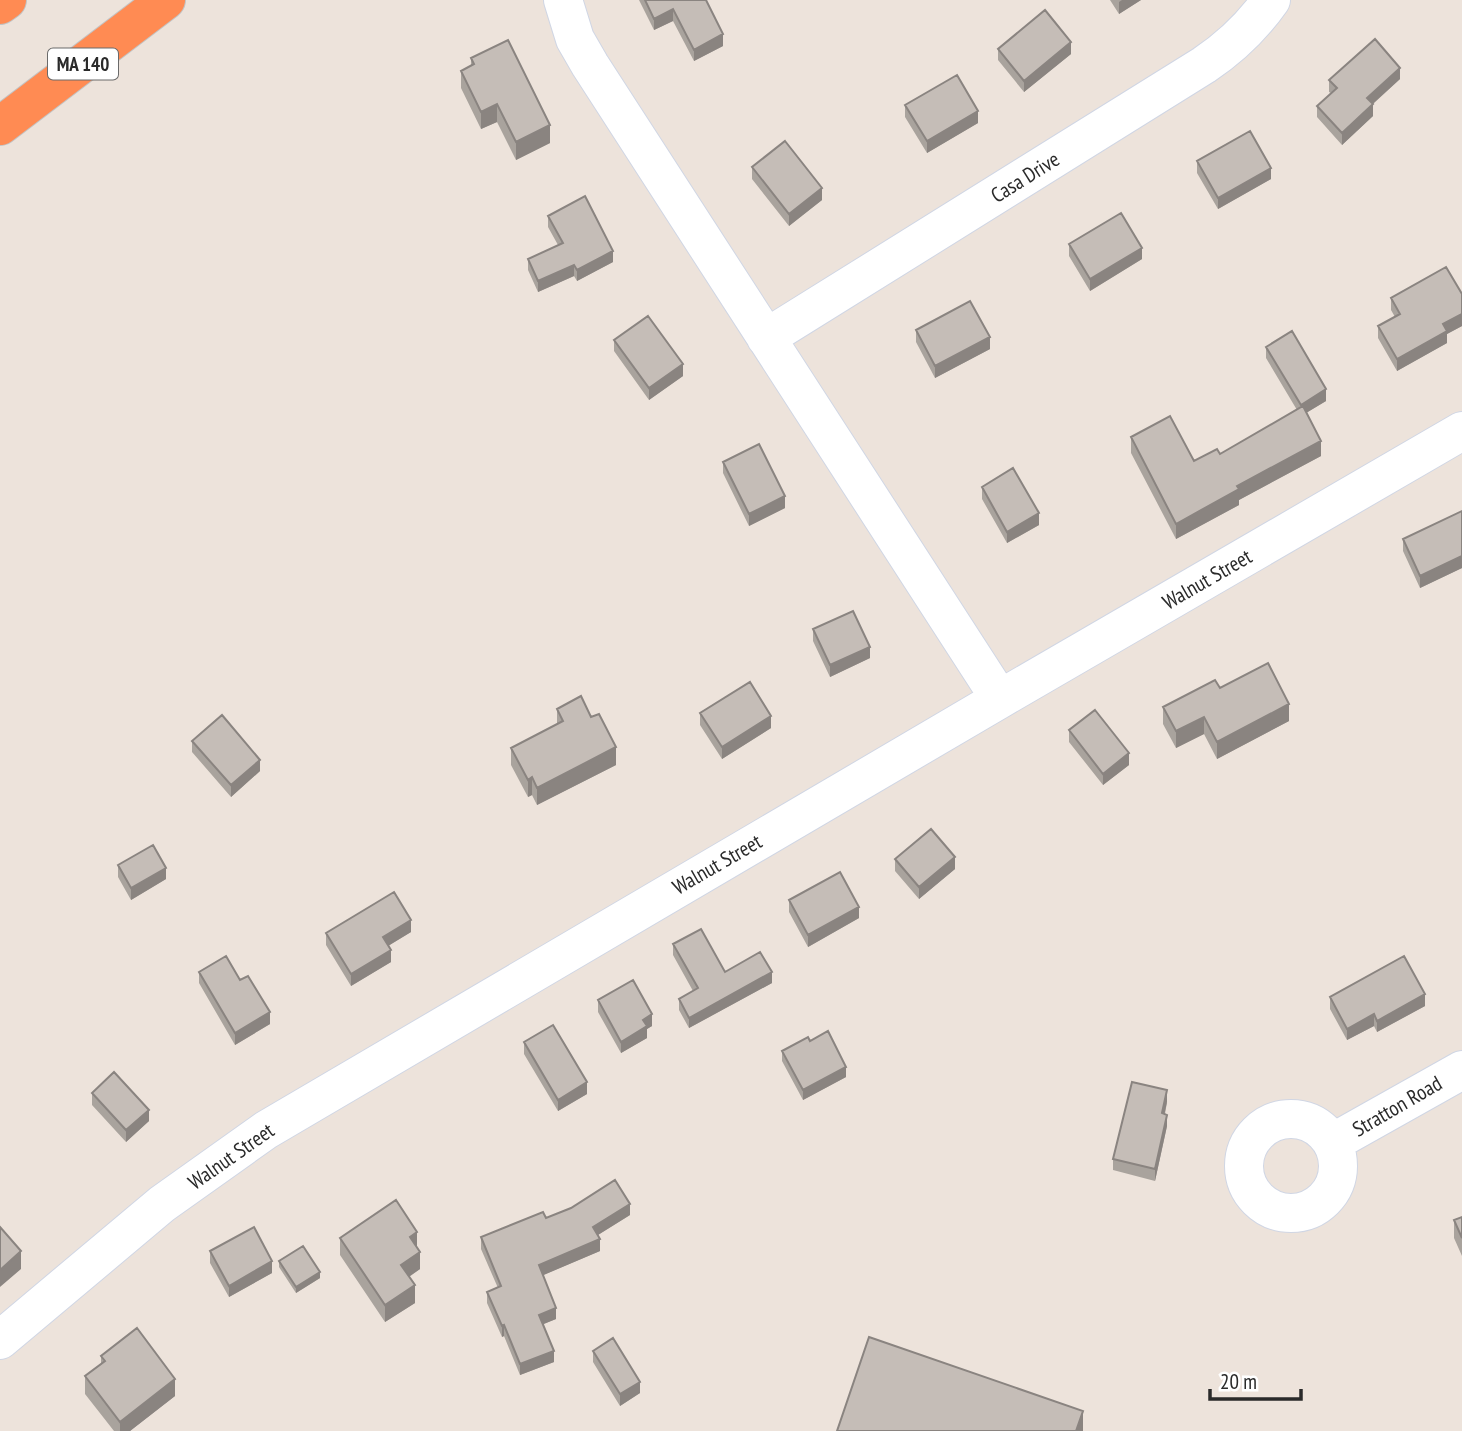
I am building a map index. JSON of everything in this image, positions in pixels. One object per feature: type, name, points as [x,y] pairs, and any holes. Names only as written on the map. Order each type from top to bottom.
[{"type":"highway","points":[[0,5],[7,0]]},
{"type":"highway","name":"MA 140","points":[[0,126],[166,0]]},
{"type":"street","points":[[563,0],[576,40],[590,65],[1000,699]]},
{"type":"street","name":"Casa Drive","points":[[766,338],[1204,65],[1230,47],[1261,15],[1271,0]]},
{"type":"street","name":"Walnut Street","points":[[0,1340],[162,1204],[266,1130],[1462,431]]},
{"type":"street","name":"Stratton Road","points":[[1332,1143],[1462,1070]]},
{"type":"building","points":[[645,0],[706,0],[723,34],[694,50],[673,9],[654,19]]},
{"type":"building","points":[[1045,10],[1071,42],[1024,81],[998,49]]},
{"type":"building","points":[[1375,39],[1400,68],[1367,98],[1373,104],[1342,133],[1317,106],[1337,88],[1329,80]]},
{"type":"building","points":[[508,40],[550,125],[516,142],[497,104],[481,112],[461,71],[474,64],[471,58]]},
{"type":"building","points":[[957,75],[978,111],[927,141],[905,105]]},
{"type":"building","points":[[1250,131],[1271,168],[1218,198],[1197,161]]},
{"type":"building","points":[[785,141],[822,188],[789,214],[752,167]]},
{"type":"building","points":[[585,196],[613,251],[577,270],[574,265],[538,281],[528,259],[563,243],[548,216]]},
{"type":"building","points":[[1121,213],[1142,248],[1090,279],[1069,244]]},
{"type":"building","points":[[1446,267],[1462,294],[1462,314],[1443,324],[1447,331],[1397,359],[1378,326],[1400,314],[1391,298]]},
{"type":"building","points":[[970,301],[990,337],[935,366],[916,330]]},
{"type":"building","points":[[648,316],[683,364],[649,388],[614,340]]},
{"type":"building","points":[[1292,331],[1326,389],[1301,405],[1266,347]]},
{"type":"building","points":[[1303,406],[1321,441],[1237,486],[1239,489],[1176,524],[1131,437],[1170,416],[1194,461],[1217,449],[1220,454]]},
{"type":"building","points":[[759,444],[785,496],[749,514],[723,462]]},
{"type":"building","points":[[1013,468],[1039,513],[1007,532],[982,487]]},
{"type":"building","points":[[1462,511],[1462,556],[1420,576],[1403,539]]},
{"type":"building","points":[[853,611],[870,647],[830,665],[813,629]]},
{"type":"building","points":[[1268,663],[1289,704],[1217,742],[1204,717],[1176,731],[1163,707],[1215,680],[1220,688]]},
{"type":"building","points":[[750,682],[771,716],[722,747],[700,713]]},
{"type":"building","points":[[581,696],[591,717],[599,714],[616,747],[537,788],[532,777],[528,780],[511,748],[563,721],[557,709]]},
{"type":"building","points":[[1095,710],[1129,753],[1103,774],[1069,730]]},
{"type":"building","points":[[222,715],[260,760],[231,785],[192,741]]},
{"type":"building","points":[[931,829],[955,857],[919,887],[895,859]]},
{"type":"building","points":[[153,845],[166,868],[131,888],[118,865]]},
{"type":"building","points":[[840,872],[859,907],[808,935],[789,900]]},
{"type":"building","points":[[394,892],[411,920],[383,937],[391,950],[351,974],[326,933]]},
{"type":"building","points":[[701,929],[725,972],[760,952],[772,972],[689,1018],[679,999],[698,988],[673,944]]},
{"type":"building","points":[[226,956],[240,980],[248,976],[270,1012],[235,1033],[199,972]]},
{"type":"building","points":[[1404,956],[1425,994],[1377,1021],[1374,1014],[1347,1029],[1330,997]]},
{"type":"building","points":[[633,980],[652,1014],[643,1020],[647,1026],[621,1042],[598,1000]]},
{"type":"building","points":[[553,1025],[587,1082],[558,1100],[524,1042]]},
{"type":"building","points":[[828,1031],[846,1067],[803,1090],[782,1051],[808,1037],[810,1041]]},
{"type":"building","points":[[114,1072],[149,1110],[126,1130],[92,1093]]},
{"type":"building","points":[[1132,1082],[1167,1090],[1162,1113],[1167,1115],[1155,1169],[1113,1159]]},
{"type":"building","points":[[615,1180],[630,1204],[593,1227],[600,1239],[539,1265],[556,1308],[539,1315],[554,1351],[520,1364],[487,1292],[501,1286],[481,1237],[543,1212],[546,1218],[571,1208]]},
{"type":"building","points":[[396,1200],[417,1232],[410,1237],[420,1252],[401,1265],[415,1285],[385,1305],[340,1238]]},
{"type":"building","points":[[1462,1217],[1462,1238],[1454,1220]]},
{"type":"building","points":[[0,1227],[21,1251],[0,1270]]},
{"type":"building","points":[[254,1227],[272,1261],[229,1286],[210,1251]]},
{"type":"building","points":[[303,1246],[320,1272],[296,1287],[279,1261]]},
{"type":"building","points":[[137,1328],[175,1379],[120,1422],[85,1376],[105,1361],[101,1356]]},
{"type":"building","points":[[869,1337],[1083,1411],[1076,1431],[837,1431]]},
{"type":"building","points":[[613,1338],[640,1382],[620,1394],[593,1351]]}]
